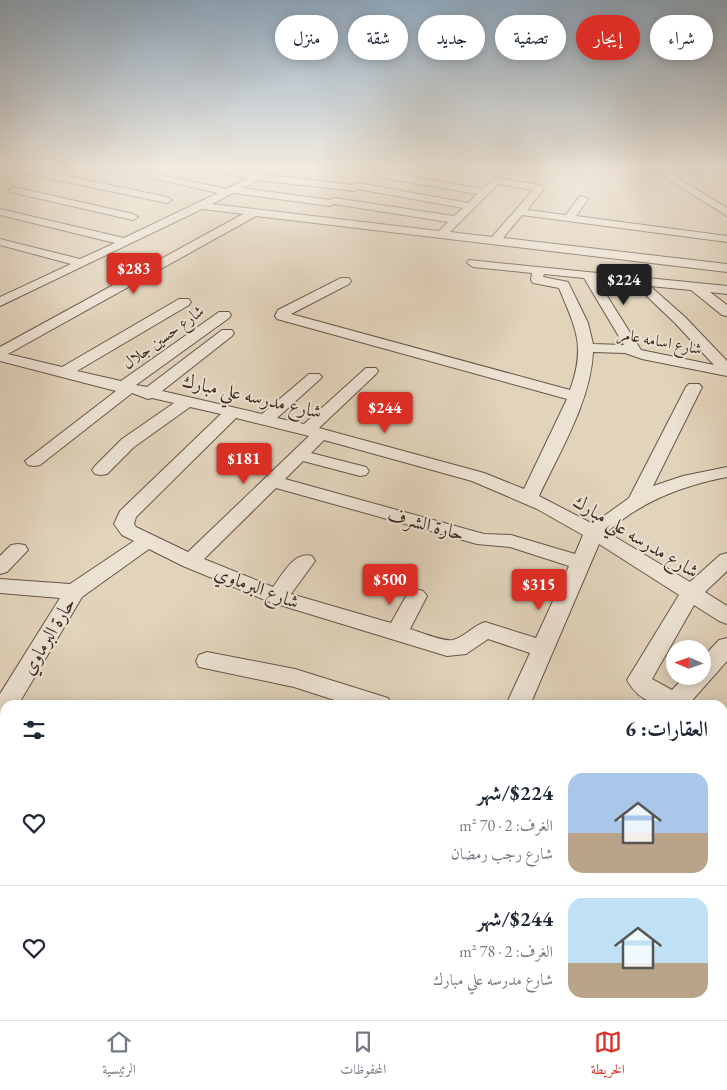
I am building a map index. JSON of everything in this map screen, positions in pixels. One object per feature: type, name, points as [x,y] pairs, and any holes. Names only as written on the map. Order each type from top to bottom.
[{"type":"street","points":[[11,215],[126,242]]},
{"type":"street","points":[[126,215],[133,216]]},
{"type":"street","points":[[0,302],[183,215]]},
{"type":"street","points":[[2,359],[251,215]]},
{"type":"street","points":[[277,215],[494,242],[727,268]]},
{"type":"street","points":[[306,218],[312,215]]},
{"type":"street","points":[[419,215],[456,220]]},
{"type":"street","points":[[441,235],[461,215]]},
{"type":"street","points":[[494,242],[518,215]]},
{"type":"street","points":[[534,215],[608,228],[624,226],[658,235],[727,240]]},
{"type":"street","points":[[570,221],[573,215]]},
{"type":"street","points":[[624,226],[632,215]]},
{"type":"street","points":[[1,243],[82,263]]},
{"type":"street","points":[[473,263],[727,290]]},
{"type":"street","points":[[530,499],[575,396],[586,362],[584,336],[564,285],[537,280],[538,270]]},
{"type":"street","points":[[588,276],[635,352]]},
{"type":"street","points":[[636,280],[680,320],[727,371]]},
{"type":"street","points":[[345,281],[283,313],[282,316],[575,396]]},
{"type":"street","points":[[694,286],[727,312]]},
{"type":"street","points":[[64,372],[184,302]]},
{"type":"street","name":"شارع حسين جلال","points":[[34,461],[125,388],[224,315]]},
{"type":"street","points":[[148,394],[226,333]]},
{"type":"street","name":"شارع اسامه عامر","points":[[586,348],[635,352],[642,355],[727,371]]},
{"type":"street","name":"شارع مدرسه علي مبارك","points":[[2,359],[314,432],[478,476],[504,486],[594,533],[727,616]]},
{"type":"street","points":[[190,561],[299,455],[314,432],[371,371]]},
{"type":"street","points":[[264,421],[314,377]]},
{"type":"street","points":[[638,499],[694,386]]},
{"type":"street","points":[[101,470],[128,443],[186,402]]},
{"type":"street","name":"شارع البرماوي","points":[[232,413],[128,515],[125,519],[125,528],[147,541],[190,561],[277,597],[447,648],[455,649],[483,631],[488,630],[543,649]]},
{"type":"street","points":[[299,455],[360,471]]},
{"type":"street","points":[[520,700],[579,562],[594,533],[614,514],[638,499],[665,487],[695,478],[727,472]]},
{"type":"street","name":"حارة الشرف","points":[[272,481],[484,540],[510,541],[579,562]]},
{"type":"street","name":"حارة البرماوي","points":[[9,700],[74,592],[147,541]]},
{"type":"street","points":[[0,567],[18,550]]},
{"type":"street","points":[[670,700],[646,687],[638,680],[691,593],[727,560]]},
{"type":"street","points":[[277,597],[305,561]]},
{"type":"street","points":[[0,586],[74,592]]},
{"type":"street","points":[[396,633],[416,596]]},
{"type":"street","points":[[711,663],[727,646]]},
{"type":"street","points":[[207,661],[295,678],[363,700]]},
{"type":"street","points":[[678,700],[691,685]]}]
